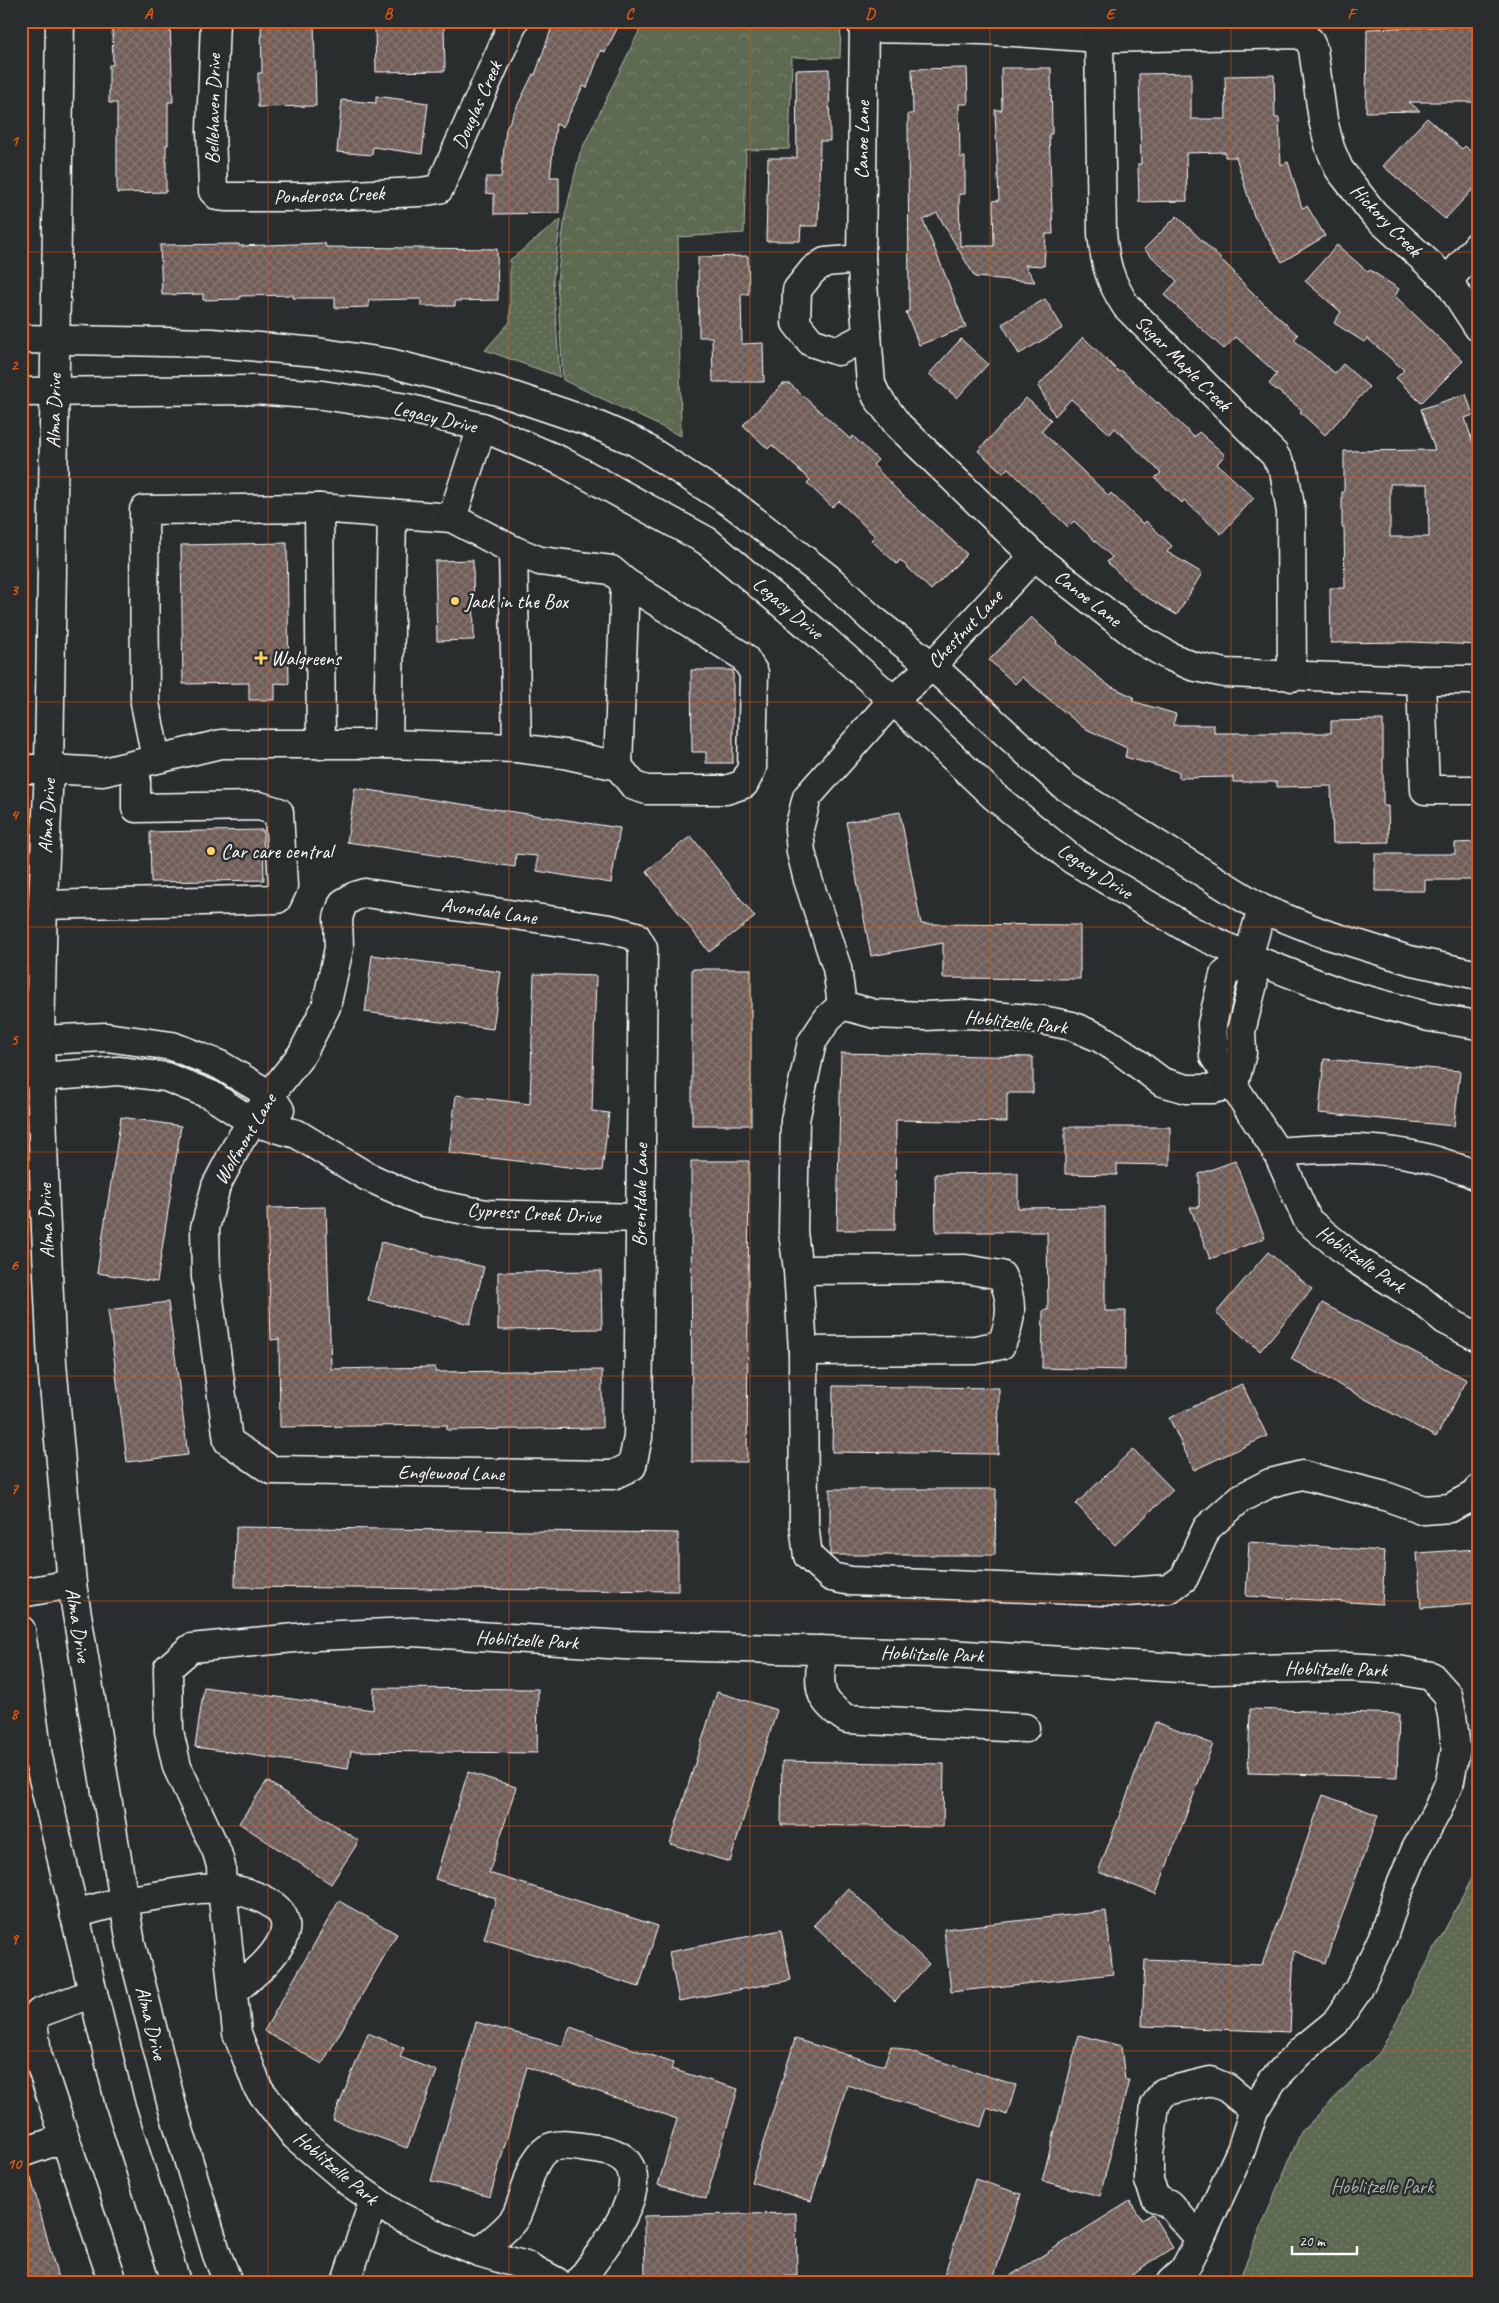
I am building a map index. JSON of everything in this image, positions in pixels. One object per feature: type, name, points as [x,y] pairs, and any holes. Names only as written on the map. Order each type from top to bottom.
[{"type":"street","name":"Alma Drive","points":[[60,21],[49,769],[43,905],[31,1043],[31,1072],[52,1362],[72,1584],[131,1944],[172,2106],[217,2255],[228,2282]]},
{"type":"street","name":"Bellehaven Drive","points":[[215,21],[211,148],[213,191],[218,196]]},
{"type":"street","name":"Douglas Creek","points":[[439,188],[514,21]]},
{"type":"street","points":[[863,25],[984,25],[1099,38]]},
{"type":"street","name":"Canoe Lane","points":[[863,25],[861,259],[871,384],[877,397],[898,424],[1034,556],[1143,642],[1169,656],[1192,666],[1225,673],[1292,677],[1478,680]]},
{"type":"street","name":"Hickory Creek","points":[[1099,38],[1277,33],[1300,34],[1309,40],[1323,120],[1330,148],[1339,169],[1374,214],[1448,282],[1478,326]]},
{"type":"street","name":"Sugar Maple Creek","points":[[1099,38],[1102,233],[1105,264],[1113,287],[1126,306],[1274,454],[1284,471],[1291,512],[1292,677]]},
{"type":"street","name":"Ponderosa Creek","points":[[218,196],[306,197],[420,192],[439,188]]},
{"type":"street","points":[[1448,282],[1478,245]]},
{"type":"street","points":[[861,259],[825,262],[813,270],[797,290],[796,323],[811,342],[838,351],[867,336]]},
{"type":"street","name":"Legacy Drive","points":[[21,339],[56,338],[212,343],[317,352],[390,363],[498,391],[588,420],[636,442],[734,505],[828,578],[871,618],[932,666],[1063,785],[1262,909],[1322,933],[1409,960],[1478,976]]},
{"type":"street","name":"Legacy Drive","points":[[21,392],[254,390],[322,395],[407,408],[482,427],[560,460],[707,541],[823,638],[893,700],[994,796],[1073,860],[1192,931],[1248,957],[1341,993],[1429,1017],[1478,1025]]},
{"type":"street","points":[[452,518],[482,427],[498,391]]},
{"type":"street","points":[[21,769],[103,772],[146,762],[221,744],[388,744],[517,748],[564,754],[618,766],[634,786],[647,790],[726,790],[744,784],[752,768],[754,672],[744,657],[625,582],[610,570],[540,561],[513,550],[452,518],[318,508],[144,510],[146,762],[136,808],[259,806],[279,812],[283,886],[277,899],[43,905]]},
{"type":"street","points":[[318,508],[320,745]]},
{"type":"street","points":[[388,744],[392,514]]},
{"type":"street","points":[[513,550],[517,748]]},
{"type":"street","name":"Chestnut Lane","points":[[893,700],[932,666],[1034,556]]},
{"type":"street","points":[[618,766],[625,582]]},
{"type":"street","points":[[1421,680],[1425,790],[1478,790]]},
{"type":"street","points":[[893,700],[808,798],[799,830],[801,852],[808,880],[837,968],[842,1005],[828,1018],[812,1042],[795,1120],[793,1232],[798,1270],[803,1351],[804,1524],[808,1556],[831,1577],[844,1580],[1126,1592],[1169,1589],[1184,1578],[1207,1528],[1241,1498],[1270,1483],[1302,1474],[1385,1496],[1424,1510],[1450,1508],[1474,1495],[1478,1490]]},
{"type":"street","name":"Avondale Lane","points":[[343,903],[365,893],[610,929],[636,936]]},
{"type":"street","name":"Wolfmont Lane","points":[[259,1463],[228,1441],[206,1277],[205,1228],[216,1186],[252,1122],[302,1054],[326,1007],[339,948],[338,918],[343,903]]},
{"type":"street","points":[[1234,1084],[1242,1053],[1240,1031],[1253,984],[1248,957],[1262,909]]},
{"type":"street","name":"Brentdale Lane","points":[[635,1455],[638,1437],[643,948],[636,936]]},
{"type":"street","name":"Hoblitzelle Park","points":[[842,1005],[875,1014],[926,1016],[970,1014],[1042,1020],[1072,1026],[1100,1038],[1162,1082],[1187,1089],[1214,1089],[1234,1084],[1277,1152],[1308,1221],[1355,1259],[1422,1300],[1445,1320],[1478,1337]]},
{"type":"street","name":"Cypress Creek Drive","points":[[31,1043],[106,1037],[172,1046],[220,1065],[270,1095],[297,1134]]},
{"type":"street","name":"Cypress Creek Drive","points":[[31,1072],[118,1071],[166,1077],[211,1095],[252,1122],[297,1134],[366,1176],[424,1202],[486,1214],[640,1218]]},
{"type":"street","points":[[1277,1152],[1333,1148],[1403,1153],[1436,1159],[1478,1177]]},
{"type":"street","points":[[798,1270],[965,1269],[1001,1275],[1010,1292],[1009,1326],[1001,1345],[975,1350],[803,1351]]},
{"type":"street","name":"Englewood Lane","points":[[259,1463],[271,1470],[613,1475],[632,1466],[635,1455]]},
{"type":"street","points":[[21,1593],[72,1584]]},
{"type":"street","points":[[21,1630],[38,1757],[74,1914],[120,2104],[176,2282]]},
{"type":"street","name":"Hoblitzelle Park","points":[[556,2282],[529,2267],[479,2252],[392,2214],[295,2136],[258,2088],[237,2033],[221,1866],[217,1852],[176,1767],[169,1731],[168,1668],[191,1648],[316,1636],[412,1632],[624,1645],[933,1653],[1213,1670],[1348,1667],[1398,1670],[1431,1676],[1448,1695],[1456,1748],[1450,1780],[1437,1810],[1415,1851],[1396,1897],[1383,1937],[1358,1990],[1335,2023],[1302,2050],[1273,2080],[1254,2110],[1241,2150],[1200,2239],[1184,2270],[1171,2282]]},
{"type":"street","points":[[821,1650],[821,1694],[830,1708],[847,1719],[1025,1728]]},
{"type":"street","points":[[74,1914],[123,1901],[200,1889],[222,1888],[256,1895],[271,1904],[280,1913],[285,1927],[282,1939],[275,1950],[260,1968],[234,1991]]},
{"type":"street","points":[[93,1993],[39,2013],[27,2022],[113,2282]]},
{"type":"street","points":[[1200,2239],[1169,2204],[1156,2198],[1149,2181],[1149,2155],[1154,2105],[1164,2092],[1210,2081],[1227,2088],[1254,2110]]},
{"type":"street","points":[[21,2153],[65,2138]]},
{"type":"street","points":[[479,2252],[514,2219],[533,2166],[546,2150],[560,2146],[606,2151],[630,2164],[633,2170],[633,2186],[617,2230],[579,2282]]},
{"type":"street","points":[[346,2282],[374,2200]]},
{"type":"green space","points":[[644,21],[841,21],[840,58],[792,57],[789,149],[746,150],[744,233],[678,237],[681,436],[563,380],[557,281],[565,215],[580,153]]},
{"type":"green space","points":[[561,219],[553,280],[560,377],[485,350],[510,322],[510,260]]},
{"type":"green space","name":"Hoblitzelle Park","points":[[1478,1867],[1478,2282],[1238,2282],[1301,2132],[1380,2052]]},
{"type":"building","points":[[261,21],[314,21],[316,106],[258,107],[258,73],[262,73]]},
{"type":"building","points":[[554,21],[621,21],[605,52],[601,50],[587,88],[583,86],[563,127],[556,124],[550,177],[559,177],[559,213],[494,214],[494,194],[486,193],[486,177],[501,177],[506,129],[533,74],[535,75]]},
{"type":"building","points":[[170,23],[173,102],[168,102],[166,192],[117,193],[117,103],[109,103],[109,65],[113,65],[112,24]]},
{"type":"building","points":[[1478,25],[1478,102],[1409,102],[1420,111],[1366,112],[1367,29]]},
{"type":"building","points":[[444,26],[445,71],[376,72],[375,27]]},
{"type":"building","points":[[967,68],[968,104],[959,104],[960,157],[965,157],[965,194],[959,194],[960,246],[994,246],[993,201],[999,200],[995,110],[1002,110],[1001,68],[1051,68],[1052,134],[1049,134],[1053,234],[1046,234],[1044,266],[1025,265],[1035,282],[975,277],[937,213],[923,220],[966,327],[919,345],[906,312],[909,311],[908,114],[913,114],[912,69]]},
{"type":"building","points":[[829,69],[830,141],[820,141],[818,226],[801,226],[800,241],[766,241],[768,158],[797,158],[796,70]]},
{"type":"building","points":[[1191,73],[1191,119],[1226,119],[1225,76],[1274,75],[1275,118],[1279,118],[1281,165],[1288,162],[1302,208],[1307,206],[1325,236],[1282,262],[1254,216],[1236,157],[1225,157],[1225,152],[1186,153],[1187,201],[1139,202],[1138,164],[1141,164],[1139,74]]},
{"type":"building","points":[[376,96],[428,103],[422,154],[373,147],[372,155],[337,152],[342,100],[376,103]]},
{"type":"building","points":[[1427,118],[1462,149],[1465,146],[1478,158],[1478,184],[1445,219],[1383,166]]},
{"type":"building","points":[[1177,216],[1265,305],[1298,335],[1294,340],[1335,373],[1343,364],[1369,387],[1325,435],[1300,412],[1302,410],[1269,384],[1277,374],[1236,337],[1224,349],[1164,295],[1177,281],[1144,249]]},
{"type":"building","points":[[325,243],[326,247],[497,249],[498,300],[455,301],[455,306],[421,306],[421,299],[369,300],[369,307],[335,308],[335,298],[293,298],[293,295],[240,296],[240,299],[203,300],[203,294],[162,295],[160,245],[239,244],[239,246]]},
{"type":"building","points":[[1337,245],[1368,272],[1370,270],[1399,289],[1395,296],[1463,361],[1421,403],[1396,378],[1404,370],[1367,338],[1364,342],[1334,323],[1341,312],[1305,281]]},
{"type":"building","points":[[748,256],[749,294],[741,294],[742,344],[763,343],[764,382],[713,382],[712,337],[699,337],[698,257]]},
{"type":"building","points":[[1045,299],[1063,328],[1019,354],[1002,324]]},
{"type":"building","points":[[1083,337],[1119,372],[1121,370],[1158,402],[1194,437],[1199,432],[1225,455],[1217,464],[1254,498],[1221,534],[1184,500],[1182,503],[1155,478],[1161,473],[1115,428],[1110,434],[1071,399],[1055,416],[1038,386]]},
{"type":"building","points":[[961,339],[988,364],[957,398],[929,374]]},
{"type":"building","points":[[783,384],[790,384],[850,439],[853,436],[878,460],[873,465],[901,494],[967,554],[931,590],[900,560],[897,564],[871,540],[875,536],[839,501],[832,507],[807,483],[810,480],[772,445],[768,449],[743,425]]},
{"type":"building","points":[[1466,394],[1473,415],[1465,418],[1475,450],[1478,450],[1478,645],[1412,642],[1331,643],[1330,588],[1345,588],[1344,527],[1342,527],[1344,451],[1435,450],[1421,409]],"holes":[[[1390,484],[1428,484],[1429,537],[1390,537]]]},
{"type":"building","points":[[1026,398],[1051,420],[1041,431],[1109,496],[1111,493],[1143,524],[1146,521],[1172,546],[1167,552],[1202,573],[1177,615],[1140,593],[1107,562],[1112,557],[1074,521],[1068,527],[1008,468],[1003,473],[978,451]]},
{"type":"building","name":"Walgreens","points":[[287,543],[289,684],[275,683],[275,700],[249,700],[249,683],[183,684],[181,545]]},
{"type":"building","name":"Jack in the Box","points":[[473,560],[474,640],[437,641],[435,561]]},
{"type":"building","points":[[1031,617],[1057,641],[1056,643],[1108,685],[1134,697],[1132,701],[1176,714],[1173,725],[1214,725],[1214,733],[1331,733],[1331,721],[1383,720],[1383,806],[1388,806],[1389,842],[1333,843],[1331,786],[1277,787],[1277,782],[1233,782],[1233,777],[1179,778],[1179,772],[1125,757],[1127,748],[1084,728],[1022,677],[1015,684],[989,660]]},
{"type":"building","points":[[691,670],[733,670],[733,763],[706,763],[706,752],[692,752]]},
{"type":"building","points":[[355,788],[620,828],[611,883],[537,871],[537,856],[516,854],[515,867],[347,842]]},
{"type":"building","points":[[900,812],[921,924],[1080,925],[1080,979],[943,978],[943,943],[871,956],[846,822]]},
{"type":"building","points":[[263,830],[264,880],[151,882],[150,832]]},
{"type":"building","points":[[691,836],[755,917],[709,952],[646,871]]},
{"type":"building","points":[[1478,842],[1478,880],[1425,880],[1425,891],[1375,891],[1375,854],[1455,854],[1455,843]]},
{"type":"building","points":[[372,955],[501,972],[493,1029],[365,1012]]},
{"type":"building","points":[[692,969],[751,969],[751,1125],[692,1125]]},
{"type":"building","points":[[534,974],[596,976],[592,1111],[609,1113],[602,1171],[449,1153],[456,1095],[530,1104]]},
{"type":"building","points":[[841,1053],[1033,1057],[1033,1093],[1007,1093],[1007,1122],[896,1120],[895,1230],[837,1230]]},
{"type":"building","points":[[1324,1059],[1460,1071],[1454,1126],[1319,1113]]},
{"type":"building","points":[[121,1117],[181,1126],[157,1282],[97,1273]]},
{"type":"building","points":[[1065,1127],[1170,1127],[1170,1165],[1117,1164],[1117,1175],[1065,1174]]},
{"type":"building","points":[[691,1161],[749,1161],[747,1462],[692,1462]]},
{"type":"building","points":[[1235,1161],[1265,1238],[1210,1259],[1190,1207],[1199,1207],[1199,1174]]},
{"type":"building","points":[[1018,1173],[1018,1208],[1105,1207],[1105,1311],[1126,1311],[1125,1370],[1042,1368],[1043,1310],[1048,1310],[1047,1232],[936,1232],[935,1174]]},
{"type":"building","points":[[326,1207],[331,1369],[435,1367],[435,1372],[602,1370],[602,1428],[447,1430],[447,1425],[280,1427],[279,1339],[271,1340],[267,1208]]},
{"type":"building","points":[[381,1242],[484,1267],[470,1324],[368,1300]]},
{"type":"building","points":[[1268,1252],[1312,1289],[1260,1351],[1216,1313]]},
{"type":"building","points":[[601,1271],[602,1329],[498,1330],[498,1272]]},
{"type":"building","points":[[168,1302],[188,1455],[127,1462],[108,1310]]},
{"type":"building","points":[[1322,1303],[1467,1380],[1436,1437],[1291,1359]]},
{"type":"building","points":[[1242,1384],[1267,1436],[1194,1470],[1169,1418]]},
{"type":"building","points":[[833,1386],[999,1388],[998,1454],[832,1452]]},
{"type":"building","points":[[1133,1449],[1173,1490],[1115,1545],[1076,1504]]},
{"type":"building","points":[[830,1489],[996,1489],[995,1555],[830,1555]]},
{"type":"building","points":[[236,1527],[678,1533],[678,1591],[235,1587]]},
{"type":"building","points":[[1249,1542],[1385,1551],[1382,1604],[1246,1596]]},
{"type":"building","points":[[1478,1549],[1478,1604],[1421,1608],[1417,1553]]},
{"type":"building","points":[[204,1687],[373,1710],[374,1688],[538,1689],[537,1753],[351,1751],[348,1769],[195,1747]]},
{"type":"building","points":[[717,1692],[777,1710],[730,1862],[670,1844]]},
{"type":"building","points":[[1250,1709],[1399,1714],[1397,1777],[1248,1773]]},
{"type":"building","points":[[1155,1722],[1213,1744],[1156,1894],[1098,1872]]},
{"type":"building","points":[[782,1761],[944,1764],[943,1827],[781,1825]]},
{"type":"building","points":[[468,1772],[516,1787],[489,1873],[658,1926],[639,1987],[484,1939],[496,1898],[435,1879]]},
{"type":"building","points":[[267,1781],[359,1841],[331,1884],[239,1823]]},
{"type":"building","points":[[1323,1795],[1378,1815],[1325,1963],[1294,1951],[1290,2032],[1142,2026],[1145,1960],[1262,1965]]},
{"type":"building","points":[[848,1888],[929,1964],[895,2001],[814,1925]]},
{"type":"building","points":[[339,1901],[397,1934],[322,2064],[264,2031]]},
{"type":"building","points":[[1106,1911],[1113,1974],[951,1992],[944,1929]]},
{"type":"building","points":[[781,1930],[791,1980],[679,2001],[669,1952]]},
{"type":"building","points":[[476,2022],[563,2046],[570,2027],[673,2063],[671,2069],[738,2089],[706,2199],[658,2185],[677,2119],[527,2067],[490,2197],[431,2181]]},
{"type":"building","points":[[368,2033],[404,2048],[400,2057],[437,2071],[407,2148],[333,2120]]},
{"type":"building","points":[[1079,2035],[1121,2046],[1125,2080],[1129,2080],[1100,2196],[1042,2181]]},
{"type":"building","points":[[795,2039],[884,2066],[891,2046],[1016,2085],[1007,2115],[987,2108],[981,2127],[847,2085],[811,2201],[751,2182]]},
{"type":"building","points":[[28,2167],[59,2282],[21,2282],[21,2168]]},
{"type":"building","points":[[975,2179],[1021,2194],[992,2282],[942,2282]]},
{"type":"building","points":[[1130,2201],[1142,2220],[1152,2214],[1173,2248],[1119,2282],[1000,2282]]},
{"type":"building","points":[[796,2213],[797,2276],[645,2279],[644,2216]]},
{"type":"place","name":"Jack in the Box","points":[[455,601]]},
{"type":"place","name":"Walgreens","points":[[261,658]]},
{"type":"place","name":"Car care central","points":[[211,851]]}]
